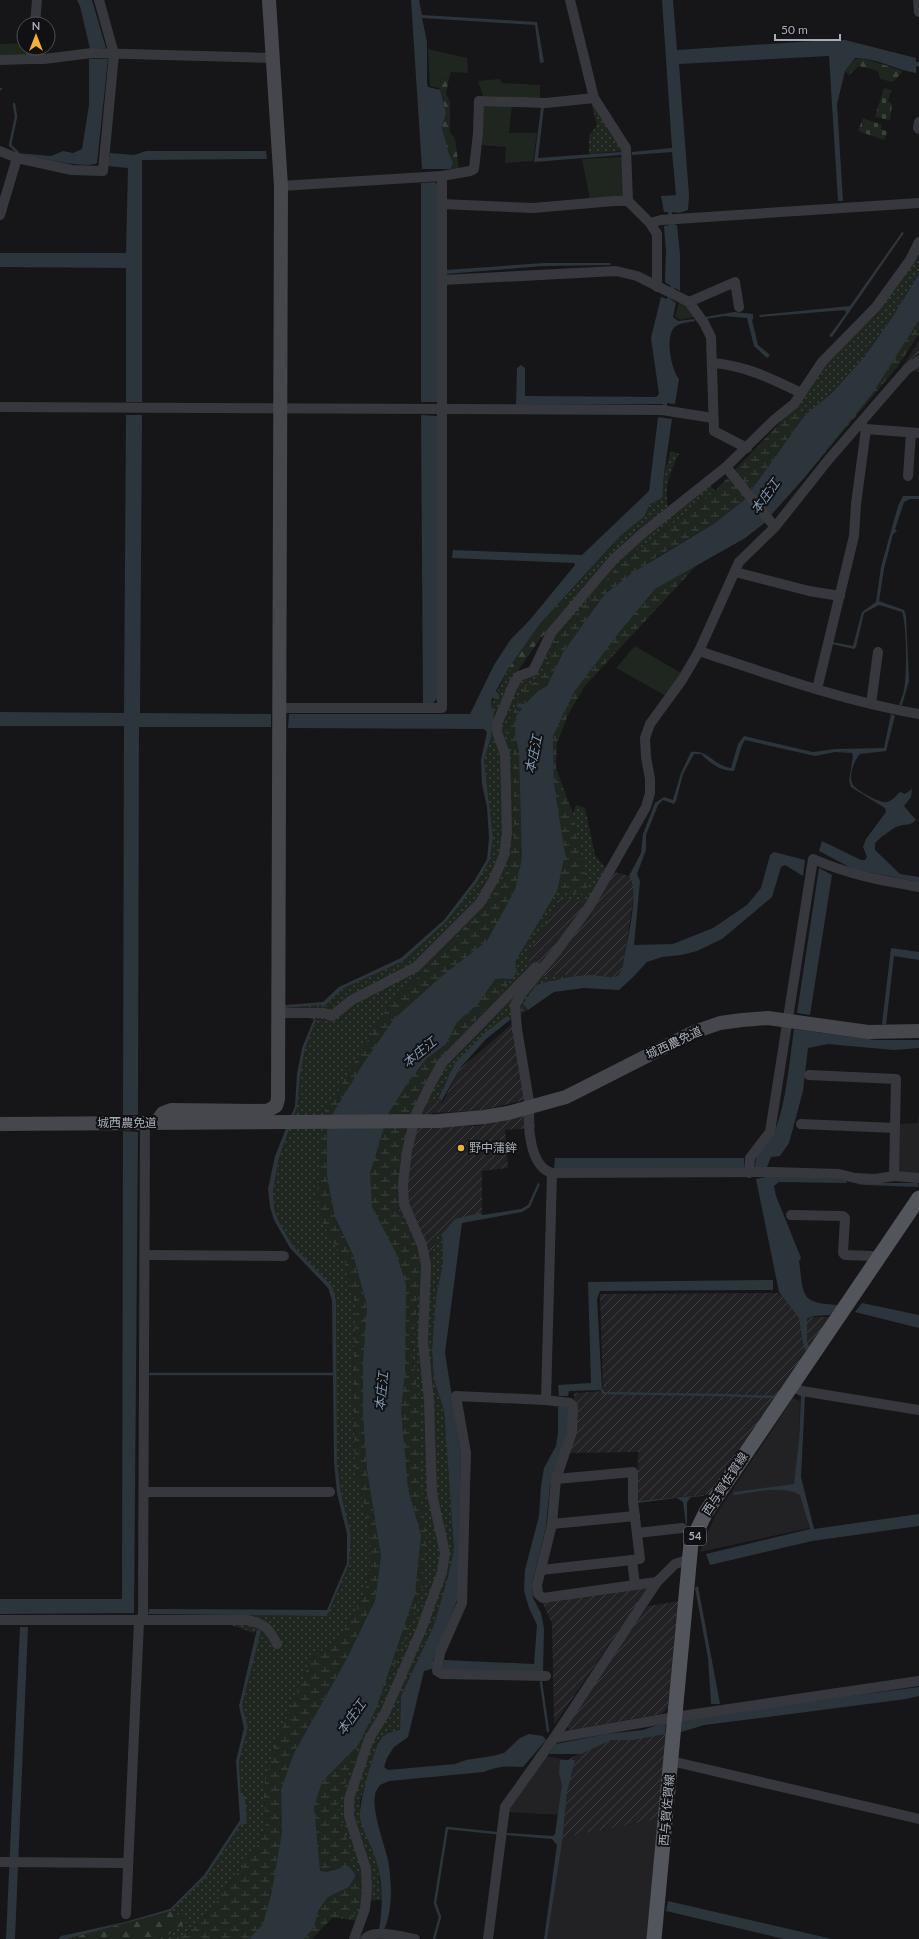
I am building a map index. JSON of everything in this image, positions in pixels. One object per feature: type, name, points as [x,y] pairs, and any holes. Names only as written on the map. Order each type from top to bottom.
[{"type":"main road","name":"西与賀佐賀線","points":[[654,1939],[691,1542],[706,1512],[919,1198]]},
{"type":"street","points":[[36,16],[37,0]]},
{"type":"street","points":[[0,151],[17,158],[72,170],[103,171],[114,54],[99,0]]},
{"type":"street","points":[[126,1914],[127,1863],[139,1621],[143,1615],[145,1255],[151,1123],[163,1113],[171,1110],[267,1111],[276,1106],[278,1099],[282,408],[281,186],[269,0]]},
{"type":"street","points":[[570,0],[594,98],[626,148],[628,201],[650,223],[657,234],[657,287]]},
{"type":"street","points":[[918,0],[919,12]]},
{"type":"street","points":[[0,60],[31,58],[44,59],[92,53],[273,58]]},
{"type":"street","points":[[281,186],[433,176],[470,171],[474,169],[478,133],[479,101],[546,103],[594,98]]},
{"type":"street","points":[[919,122],[919,129]]},
{"type":"street","points":[[0,215],[17,158]]},
{"type":"street","points":[[280,708],[442,708],[442,204],[433,176]]},
{"type":"street","points":[[442,204],[533,208],[628,201]]},
{"type":"street","points":[[650,223],[661,220],[919,203]]},
{"type":"street","points":[[279,1013],[324,1013],[332,1016],[352,1000],[416,967],[480,903],[494,879],[504,855],[507,833],[505,754],[496,732],[497,724],[514,683],[519,676],[534,671],[551,633],[614,559],[643,533],[727,468],[774,420],[794,404],[822,362],[876,307],[910,260],[919,242]]},
{"type":"street","points":[[443,280],[616,271],[637,276],[689,302],[704,322],[711,337],[714,431],[747,448]]},
{"type":"street","points":[[689,302],[734,282],[739,307]]},
{"type":"street","points":[[919,361],[907,369],[864,427],[829,459],[774,526],[739,562],[699,651],[682,680],[650,724],[645,738],[646,757],[650,779],[650,793],[646,807],[589,907],[521,994],[515,1005],[517,1029],[530,1107],[529,1116],[534,1156],[546,1172],[839,1174],[855,1178],[875,1179],[894,1176],[919,1178]]},
{"type":"street","points":[[712,363],[729,364],[770,378],[802,392]]},
{"type":"street","points":[[0,407],[665,410],[713,418]]},
{"type":"street","points":[[864,427],[915,433],[908,476]]},
{"type":"street","points":[[817,689],[854,536],[864,427]]},
{"type":"street","points":[[727,468],[774,526]]},
{"type":"street","points":[[735,572],[809,591],[840,596]]},
{"type":"street","points":[[699,651],[817,689],[871,704],[919,714]]},
{"type":"street","points":[[871,704],[878,652]]},
{"type":"street","points":[[749,1173],[750,1158],[770,1132],[789,1021],[813,859],[862,877],[919,887]]},
{"type":"street","points":[[354,1939],[365,1909],[367,1888],[366,1869],[349,1816],[349,1799],[369,1739],[385,1714],[421,1630],[442,1572],[445,1553],[432,1494],[429,1401],[423,1340],[426,1265],[422,1245],[404,1204],[404,1184],[408,1151],[416,1114],[442,1063],[548,954],[560,945]]},
{"type":"street","name":"城西農免道","points":[[0,1124],[439,1121],[484,1117],[566,1097],[694,1032],[720,1024],[742,1020],[768,1018],[868,1032],[919,1031]]},
{"type":"street","points":[[808,1075],[896,1079],[894,1176]]},
{"type":"street","points":[[801,1124],[895,1128]]},
{"type":"street","points":[[546,1400],[552,1173]]},
{"type":"street","points":[[791,1215],[843,1216],[845,1218],[843,1253],[845,1255],[872,1256],[878,1258]]},
{"type":"street","points":[[145,1255],[284,1256]]},
{"type":"street","points":[[791,1386],[802,1391],[919,1410]]},
{"type":"street","points":[[546,1676],[442,1674],[437,1671],[440,1653],[462,1603],[466,1453],[456,1396],[546,1400],[570,1403],[573,1406],[572,1432],[556,1479],[552,1524],[537,1585],[538,1594],[542,1598],[657,1582]]},
{"type":"street","points":[[541,1570],[640,1559],[633,1501],[633,1472],[556,1479]]},
{"type":"street","points":[[144,1492],[330,1492]]},
{"type":"street","points":[[552,1524],[635,1516]]},
{"type":"street","points":[[637,1533],[682,1528]]},
{"type":"street","points":[[488,1939],[505,1807],[554,1738],[657,1582],[675,1564],[690,1558]]},
{"type":"street","points":[[632,1560],[635,1585]]},
{"type":"street","points":[[0,1620],[247,1620],[260,1623],[271,1630],[277,1644]]},
{"type":"street","points":[[554,1738],[675,1717],[919,1681]]},
{"type":"street","points":[[671,1761],[919,1819]]},
{"type":"street","points":[[3,1862],[127,1863]]},
{"type":"street","points":[[365,1939],[367,1936],[374,1933],[415,1939]]},
{"type":"shaded area","points":[[919,341],[919,372],[902,367]]},
{"type":"shaded area","points":[[607,870],[629,876],[633,882],[634,894],[623,967],[618,976],[610,978],[591,975],[571,978],[568,974],[539,977],[527,958],[559,899]]},
{"type":"shaded area","points":[[519,1018],[533,1098],[483,1110],[432,1113],[425,1127],[475,1126],[534,1114],[535,1128],[505,1130],[508,1168],[482,1171],[482,1217],[456,1222],[442,1234],[437,1235],[432,1257],[422,1256],[397,1208],[401,1156],[419,1100],[442,1103],[460,1069]]},
{"type":"shaded area","points":[[919,1111],[919,1175],[897,1175],[897,1124],[918,1123]]},
{"type":"shaded area","points":[[778,1293],[805,1317],[832,1317],[711,1494],[637,1501],[638,1452],[569,1453],[575,1434],[574,1393],[603,1391],[600,1294]]},
{"type":"shaded area","points":[[793,1398],[800,1401],[798,1480],[809,1528],[700,1552],[715,1516]]},
{"type":"shaded area","points":[[648,1588],[554,1725],[552,1623],[542,1602]]},
{"type":"shaded area","points":[[678,1601],[668,1708],[662,1714],[569,1730],[566,1724],[648,1606]]},
{"type":"shaded area","points":[[666,1733],[658,1819],[560,1838],[567,1760],[610,1738]]},
{"type":"shaded area","points":[[546,1756],[567,1760],[562,1815],[508,1812]]},
{"type":"shaded area","points":[[658,1819],[648,1939],[545,1939],[559,1838]]},
{"type":"green space","points":[[16,43],[16,55],[0,56],[0,44]]},
{"type":"green space","points":[[428,49],[467,58],[468,73],[451,72],[449,78],[441,79],[439,88],[430,86]]},
{"type":"green space","points":[[863,58],[903,71],[893,82],[880,79],[878,71],[859,66],[849,75],[845,71],[855,59]]},
{"type":"green space","points":[[449,78],[446,94],[450,102],[450,132],[455,139],[459,168],[451,169],[453,162],[449,154],[442,128],[446,113],[439,88],[441,79]]},
{"type":"green space","points":[[500,79],[502,83],[540,85],[540,99],[483,96],[478,81]]},
{"type":"green space","points":[[884,88],[891,90],[888,101],[892,104],[890,120],[875,117]]},
{"type":"green space","points":[[591,102],[623,151],[589,154],[589,136],[597,125]]},
{"type":"green space","points":[[483,103],[512,105],[509,133],[537,133],[533,161],[505,163],[506,147],[480,145]]},
{"type":"green space","points":[[863,118],[882,125],[881,129],[888,132],[884,140],[858,131]]},
{"type":"green space","points":[[623,157],[623,198],[590,200],[582,159]]},
{"type":"green space","points":[[919,252],[919,274],[893,316],[865,356],[832,393],[805,415],[796,406],[824,363],[878,313]]},
{"type":"green space","points":[[679,302],[688,307],[694,317],[680,320],[675,316]]},
{"type":"green space","points":[[919,312],[919,334],[898,366],[804,478],[763,524],[745,538],[697,565],[584,687],[569,713],[557,743],[556,768],[573,814],[588,889],[583,894],[557,891],[515,962],[517,972],[509,959],[542,755],[565,695],[661,577],[752,529]]},
{"type":"green space","points":[[796,406],[805,415],[745,499],[715,523],[655,558],[604,595],[563,652],[547,686],[538,691],[525,704],[517,703],[524,687],[538,681],[559,634],[620,564],[715,491]]},
{"type":"green space","points":[[671,451],[679,454],[668,481],[667,502],[669,509],[706,481],[715,491],[620,564],[559,634],[538,681],[517,703],[505,730],[513,752],[514,839],[504,881],[484,907],[386,1010],[323,1224],[344,1260],[356,1310],[353,1367],[355,1466],[370,1532],[370,1570],[363,1598],[339,1639],[311,1659],[263,1790],[266,1823],[260,1842],[202,1921],[178,1939],[158,1939],[168,1935],[188,1920],[171,1911],[206,1877],[240,1825],[247,1824],[241,1795],[239,1762],[248,1727],[242,1707],[261,1631],[257,1629],[254,1633],[231,1625],[230,1615],[327,1616],[349,1564],[351,1535],[341,1494],[337,1464],[332,1286],[293,1246],[278,1220],[274,1208],[273,1190],[279,1158],[297,1107],[300,1076],[305,1049],[316,1021],[285,1008],[322,1005],[324,1008],[342,989],[403,961],[446,922],[490,859],[493,837],[484,760],[491,737],[494,712],[491,705],[508,669],[517,672],[522,679],[535,674],[568,608],[563,599],[620,536],[644,517],[650,504],[662,498],[664,474]]},
{"type":"green space","points":[[563,599],[568,608],[540,639],[517,672],[508,669],[539,625]]},
{"type":"green space","points":[[635,646],[681,673],[666,696],[616,668]]},
{"type":"green space","points":[[516,706],[522,709],[515,734],[519,752],[527,883],[493,947],[402,1026],[335,1217],[353,1255],[367,1306],[363,1418],[367,1471],[381,1556],[375,1599],[347,1658],[294,1753],[281,1789],[282,1832],[267,1939],[178,1939],[202,1921],[260,1842],[266,1823],[263,1790],[274,1748],[311,1659],[339,1639],[363,1598],[370,1570],[370,1532],[355,1466],[353,1367],[356,1310],[344,1260],[323,1224],[317,1199],[324,1113],[386,1010],[484,907],[504,881],[514,839],[513,752],[505,730]]},
{"type":"green space","points":[[576,805],[585,808],[595,855],[607,870],[586,902],[559,899],[527,958],[539,977],[568,974],[571,978],[554,980],[523,1004],[528,1010],[511,1019],[455,1063],[438,1098],[442,1100],[442,1103],[419,1100],[442,1058],[517,972],[515,962],[557,891],[583,894],[588,889],[573,814]]},
{"type":"green space","points":[[499,973],[512,979],[442,1058],[419,1100],[401,1156],[397,1208],[422,1256],[412,1352],[419,1402],[419,1463],[426,1537],[422,1591],[406,1637],[376,1709],[359,1744],[337,1806],[353,1861],[349,1866],[319,1882],[306,1804],[392,1662],[367,1218],[355,1144],[453,1016]]},
{"type":"green space","points":[[437,1234],[442,1234],[443,1262],[436,1297],[432,1350],[434,1380],[444,1410],[454,1550],[434,1625],[401,1696],[400,1730],[390,1732],[381,1739],[360,1801],[360,1817],[377,1861],[382,1900],[363,1901],[357,1921],[333,1917],[354,1917],[360,1900],[360,1879],[349,1866],[352,1861],[337,1806],[359,1744],[376,1709],[419,1463],[419,1402],[412,1352],[422,1256],[432,1257]]},
{"type":"green space","points":[[356,1875],[360,1879],[360,1900],[354,1917],[333,1917],[312,1939],[301,1939],[315,1897]]},
{"type":"green space","points":[[171,1911],[189,1920],[168,1935],[158,1939],[67,1939]]},
{"type":"water","points":[[77,0],[92,0],[106,48],[90,49],[80,6]]},
{"type":"water","points":[[411,0],[419,0],[422,15],[537,22],[544,62],[540,63],[535,25],[422,18],[427,42],[427,83],[428,87],[440,90],[446,113],[442,128],[449,154],[453,162],[451,169],[422,169]]},
{"type":"water","points":[[662,0],[673,0],[677,50],[845,40],[916,58],[916,62],[919,62],[919,66],[916,67],[916,73],[863,58],[855,58],[845,71],[837,104],[843,201],[838,201],[829,56],[679,64],[689,195],[688,210],[679,213],[672,212],[672,215],[668,215],[668,212],[664,212],[661,196],[676,195],[672,152],[632,155],[632,152],[672,148]]},
{"type":"water","points":[[89,59],[108,59],[97,163],[91,165],[71,164],[18,153],[51,156],[63,151],[73,153],[82,149],[89,105]]},
{"type":"water","points":[[541,107],[544,107],[538,158],[621,152],[621,155],[534,162]]},
{"type":"water","points":[[146,151],[266,151],[267,159],[142,160],[142,402],[126,402],[126,268],[0,267],[0,253],[126,253],[128,168],[108,166],[110,153],[134,155]]},
{"type":"water","points":[[435,182],[437,184],[437,402],[421,402],[421,183]]},
{"type":"water","points":[[669,223],[677,225],[680,254],[680,291],[675,288],[673,290],[670,288],[671,286],[665,282],[666,252],[664,226],[669,225]]},
{"type":"water","points":[[902,232],[904,233],[832,337],[829,336],[846,313],[845,310],[760,317],[759,315],[850,306]]},
{"type":"water","points":[[544,263],[610,263],[611,265],[543,266],[446,274],[446,270]]},
{"type":"water","name":"本庄江","points":[[919,274],[919,320],[872,394],[804,478],[763,524],[745,538],[655,589],[621,630],[574,692],[553,736],[554,784],[565,854],[557,891],[515,962],[517,972],[512,979],[496,978],[478,1004],[457,1022],[446,1044],[426,1059],[407,1084],[388,1114],[370,1173],[372,1207],[396,1253],[406,1284],[405,1373],[401,1410],[408,1489],[421,1535],[415,1594],[376,1709],[359,1744],[322,1782],[314,1807],[320,1871],[327,1872],[349,1866],[356,1875],[349,1887],[328,1897],[318,1911],[314,1927],[304,1939],[249,1939],[263,1924],[272,1891],[282,1832],[281,1789],[294,1753],[347,1658],[375,1600],[381,1556],[367,1471],[363,1418],[363,1363],[367,1306],[353,1255],[335,1217],[327,1176],[327,1129],[333,1113],[363,1064],[394,1019],[443,975],[487,941],[515,890],[522,858],[519,752],[515,734],[516,716],[522,709],[516,706],[517,703],[525,704],[538,691],[547,686],[563,652],[604,595],[632,573],[715,523],[745,499],[805,415],[832,393],[865,356],[893,316]]},
{"type":"water","points":[[661,297],[667,299],[668,297],[676,303],[673,317],[678,321],[694,319],[695,321],[676,326],[672,330],[670,336],[671,360],[673,368],[679,379],[675,404],[667,403],[667,406],[663,406],[663,404],[516,405],[517,368],[521,365],[525,368],[525,396],[656,397],[659,394],[651,338]]},
{"type":"water","points":[[734,312],[753,314],[752,320],[758,345],[770,355],[767,358],[754,346],[747,318],[725,316],[706,319],[705,317]]},
{"type":"water","points":[[126,415],[142,415],[140,713],[271,714],[271,727],[139,727],[138,1115],[123,1115],[124,726],[0,726],[0,712],[124,713]]},
{"type":"water","points":[[421,415],[437,416],[438,698],[432,704],[423,704]]},
{"type":"water","points":[[658,417],[672,419],[662,498],[650,504],[644,517],[620,536],[539,625],[508,669],[496,691],[499,695],[497,699],[492,698],[491,705],[494,712],[491,737],[484,760],[493,837],[490,859],[477,882],[446,922],[403,961],[342,989],[323,1008],[321,1005],[285,1008],[285,1005],[323,1002],[339,987],[401,958],[444,920],[474,881],[487,859],[489,838],[487,807],[482,784],[481,760],[487,732],[484,729],[288,728],[289,714],[470,714],[494,665],[511,639],[529,621],[575,565],[574,563],[452,558],[453,550],[582,555],[649,491]]},
{"type":"water","points":[[903,496],[919,496],[919,499],[910,499],[904,502],[895,529],[897,531],[893,534],[884,569],[879,601],[904,610],[906,616],[909,681],[902,705],[899,705],[903,696],[906,673],[906,638],[902,612],[879,605],[864,613],[856,647],[854,649],[832,644],[832,642],[853,646],[862,612],[876,602],[881,567],[898,506]]},
{"type":"water","points":[[891,714],[895,716],[886,751],[860,754],[852,769],[851,778],[854,786],[860,791],[870,797],[884,802],[891,801],[900,792],[905,794],[912,789],[911,797],[904,806],[916,820],[909,824],[896,827],[886,833],[875,843],[875,850],[900,874],[919,877],[919,882],[853,869],[819,851],[822,841],[861,860],[865,860],[867,857],[863,847],[866,839],[886,812],[885,808],[851,787],[849,781],[853,756],[852,753],[835,752],[815,756],[745,740],[734,771],[724,770],[701,754],[694,754],[683,774],[676,801],[674,804],[663,800],[658,805],[646,835],[646,850],[637,874],[640,881],[634,945],[673,944],[713,928],[747,905],[761,888],[770,855],[774,852],[805,860],[803,876],[785,865],[781,867],[772,897],[722,939],[697,951],[681,955],[662,957],[647,962],[619,990],[584,988],[554,992],[528,1010],[523,1004],[536,985],[549,981],[594,975],[611,977],[618,976],[623,967],[633,906],[632,884],[629,876],[641,853],[643,834],[655,803],[664,797],[673,800],[681,773],[691,752],[707,755],[725,767],[731,768],[738,744],[744,736],[813,752],[835,749],[884,748]]},
{"type":"water","points":[[819,868],[832,875],[810,1015],[797,1013]]},
{"type":"water","points":[[891,948],[919,952],[919,960],[894,956],[886,1025],[882,1024]]},
{"type":"water","points":[[507,1016],[511,1019],[486,1039],[461,1067],[442,1100],[438,1099],[455,1063],[487,1031]]},
{"type":"water","points":[[314,1019],[316,1020],[305,1049],[300,1076],[297,1107],[279,1158],[273,1190],[274,1208],[278,1220],[293,1246],[332,1286],[336,1301],[337,1464],[341,1494],[351,1535],[349,1564],[327,1616],[148,1614],[149,1609],[327,1610],[347,1563],[347,1534],[337,1493],[334,1462],[332,1300],[328,1288],[290,1248],[274,1220],[270,1207],[268,1189],[275,1156],[295,1106],[297,1074],[302,1048]]},
{"type":"water","points":[[794,1029],[876,1040],[919,1040],[919,1048],[894,1050],[828,1044],[808,1048],[803,1091],[789,1143],[780,1156],[771,1157],[767,1167],[755,1167],[757,1157],[775,1130],[779,1120],[787,1081]]},
{"type":"water","points":[[123,1131],[138,1132],[134,1613],[0,1614],[0,1599],[122,1599]]},
{"type":"water","points":[[555,1158],[744,1158],[744,1167],[554,1169]]},
{"type":"water","points":[[770,1176],[838,1179],[846,1180],[847,1183],[779,1182],[774,1186],[776,1196],[801,1258],[799,1261],[803,1290],[810,1299],[816,1302],[838,1305],[830,1315],[807,1318],[807,1340],[809,1347],[806,1351],[804,1348],[799,1318],[779,1292],[756,1179]]},
{"type":"water","points":[[538,1183],[540,1184],[530,1207],[522,1212],[462,1223],[445,1353],[461,1453],[458,1598],[433,1660],[435,1663],[435,1668],[424,1671],[408,1737],[394,1747],[387,1758],[384,1767],[388,1770],[455,1764],[466,1760],[492,1756],[504,1753],[520,1738],[529,1734],[543,1736],[546,1740],[523,1767],[503,1767],[484,1772],[389,1781],[380,1785],[375,1795],[375,1810],[388,1860],[391,1896],[387,1922],[384,1930],[379,1929],[382,1903],[380,1877],[374,1855],[360,1818],[361,1802],[378,1744],[385,1735],[400,1730],[401,1696],[434,1625],[454,1550],[444,1410],[434,1380],[432,1350],[436,1297],[443,1262],[442,1234],[455,1219],[479,1213],[483,1215],[521,1209],[528,1205]]},
{"type":"water","points":[[868,1183],[918,1183],[918,1187],[867,1185]]},
{"type":"water","points":[[773,1280],[773,1290],[600,1291],[597,1299],[602,1390],[569,1391],[568,1396],[559,1396],[558,1385],[591,1383],[588,1282]]},
{"type":"water","points":[[862,1303],[919,1315],[919,1328],[855,1312]]},
{"type":"water","points":[[801,1395],[805,1396],[801,1477],[814,1529],[919,1514],[919,1526],[812,1541],[710,1565],[706,1554],[810,1529],[800,1495],[785,1490],[767,1490],[733,1495],[734,1492],[794,1484],[799,1441]]},
{"type":"water","points":[[558,1407],[568,1407],[568,1428],[564,1446],[554,1470],[550,1486],[546,1526],[532,1584],[533,1598],[541,1613],[544,1628],[543,1673],[442,1671],[444,1660],[534,1664],[537,1625],[529,1608],[524,1591],[525,1570],[539,1516],[544,1468],[556,1446],[558,1432]]},
{"type":"water","points":[[704,1495],[691,1497],[687,1502],[686,1525],[683,1502],[677,1498],[637,1503],[637,1501]]},
{"type":"water","points":[[698,1586],[720,1704],[711,1704],[708,1658],[695,1588]]},
{"type":"water","points":[[20,1627],[28,1627],[15,1939],[6,1939]]},
{"type":"water","points":[[257,1629],[261,1631],[242,1706],[248,1727],[239,1762],[241,1795],[245,1796],[247,1824],[240,1825],[206,1877],[171,1911],[67,1939],[58,1939],[61,1936],[125,1922],[170,1909],[204,1875],[240,1820],[236,1761],[244,1728],[239,1706]]},
{"type":"water","points":[[919,1687],[919,1696],[906,1699],[704,1725],[681,1732],[682,1720],[698,1716]]},
{"type":"water","points":[[666,1722],[665,1734],[633,1740],[611,1740],[581,1754],[549,1754],[556,1744],[606,1734],[643,1730]]},
{"type":"water","points":[[560,1760],[575,1760],[567,1792],[562,1842],[547,1939],[544,1939],[557,1845],[552,1839],[506,1835],[507,1833],[553,1836],[555,1834],[562,1785],[559,1773]]},
{"type":"water","points":[[668,1901],[832,1939],[784,1939],[666,1911]]},
{"type":"waterway","points":[[14,104],[16,117],[10,145],[18,153]]},
{"type":"waterway","points":[[858,1183],[869,1184]]},
{"type":"waterway","points":[[150,1374],[333,1374]]},
{"type":"waterway","points":[[602,1390],[603,1393],[774,1397]]},
{"type":"waterway","points":[[541,1682],[548,1731]]},
{"type":"waterway","points":[[434,1939],[440,1917],[435,1903],[447,1828],[496,1833]]},
{"type":"place","name":"野中蒲鉾","points":[[461,1148]]}]
